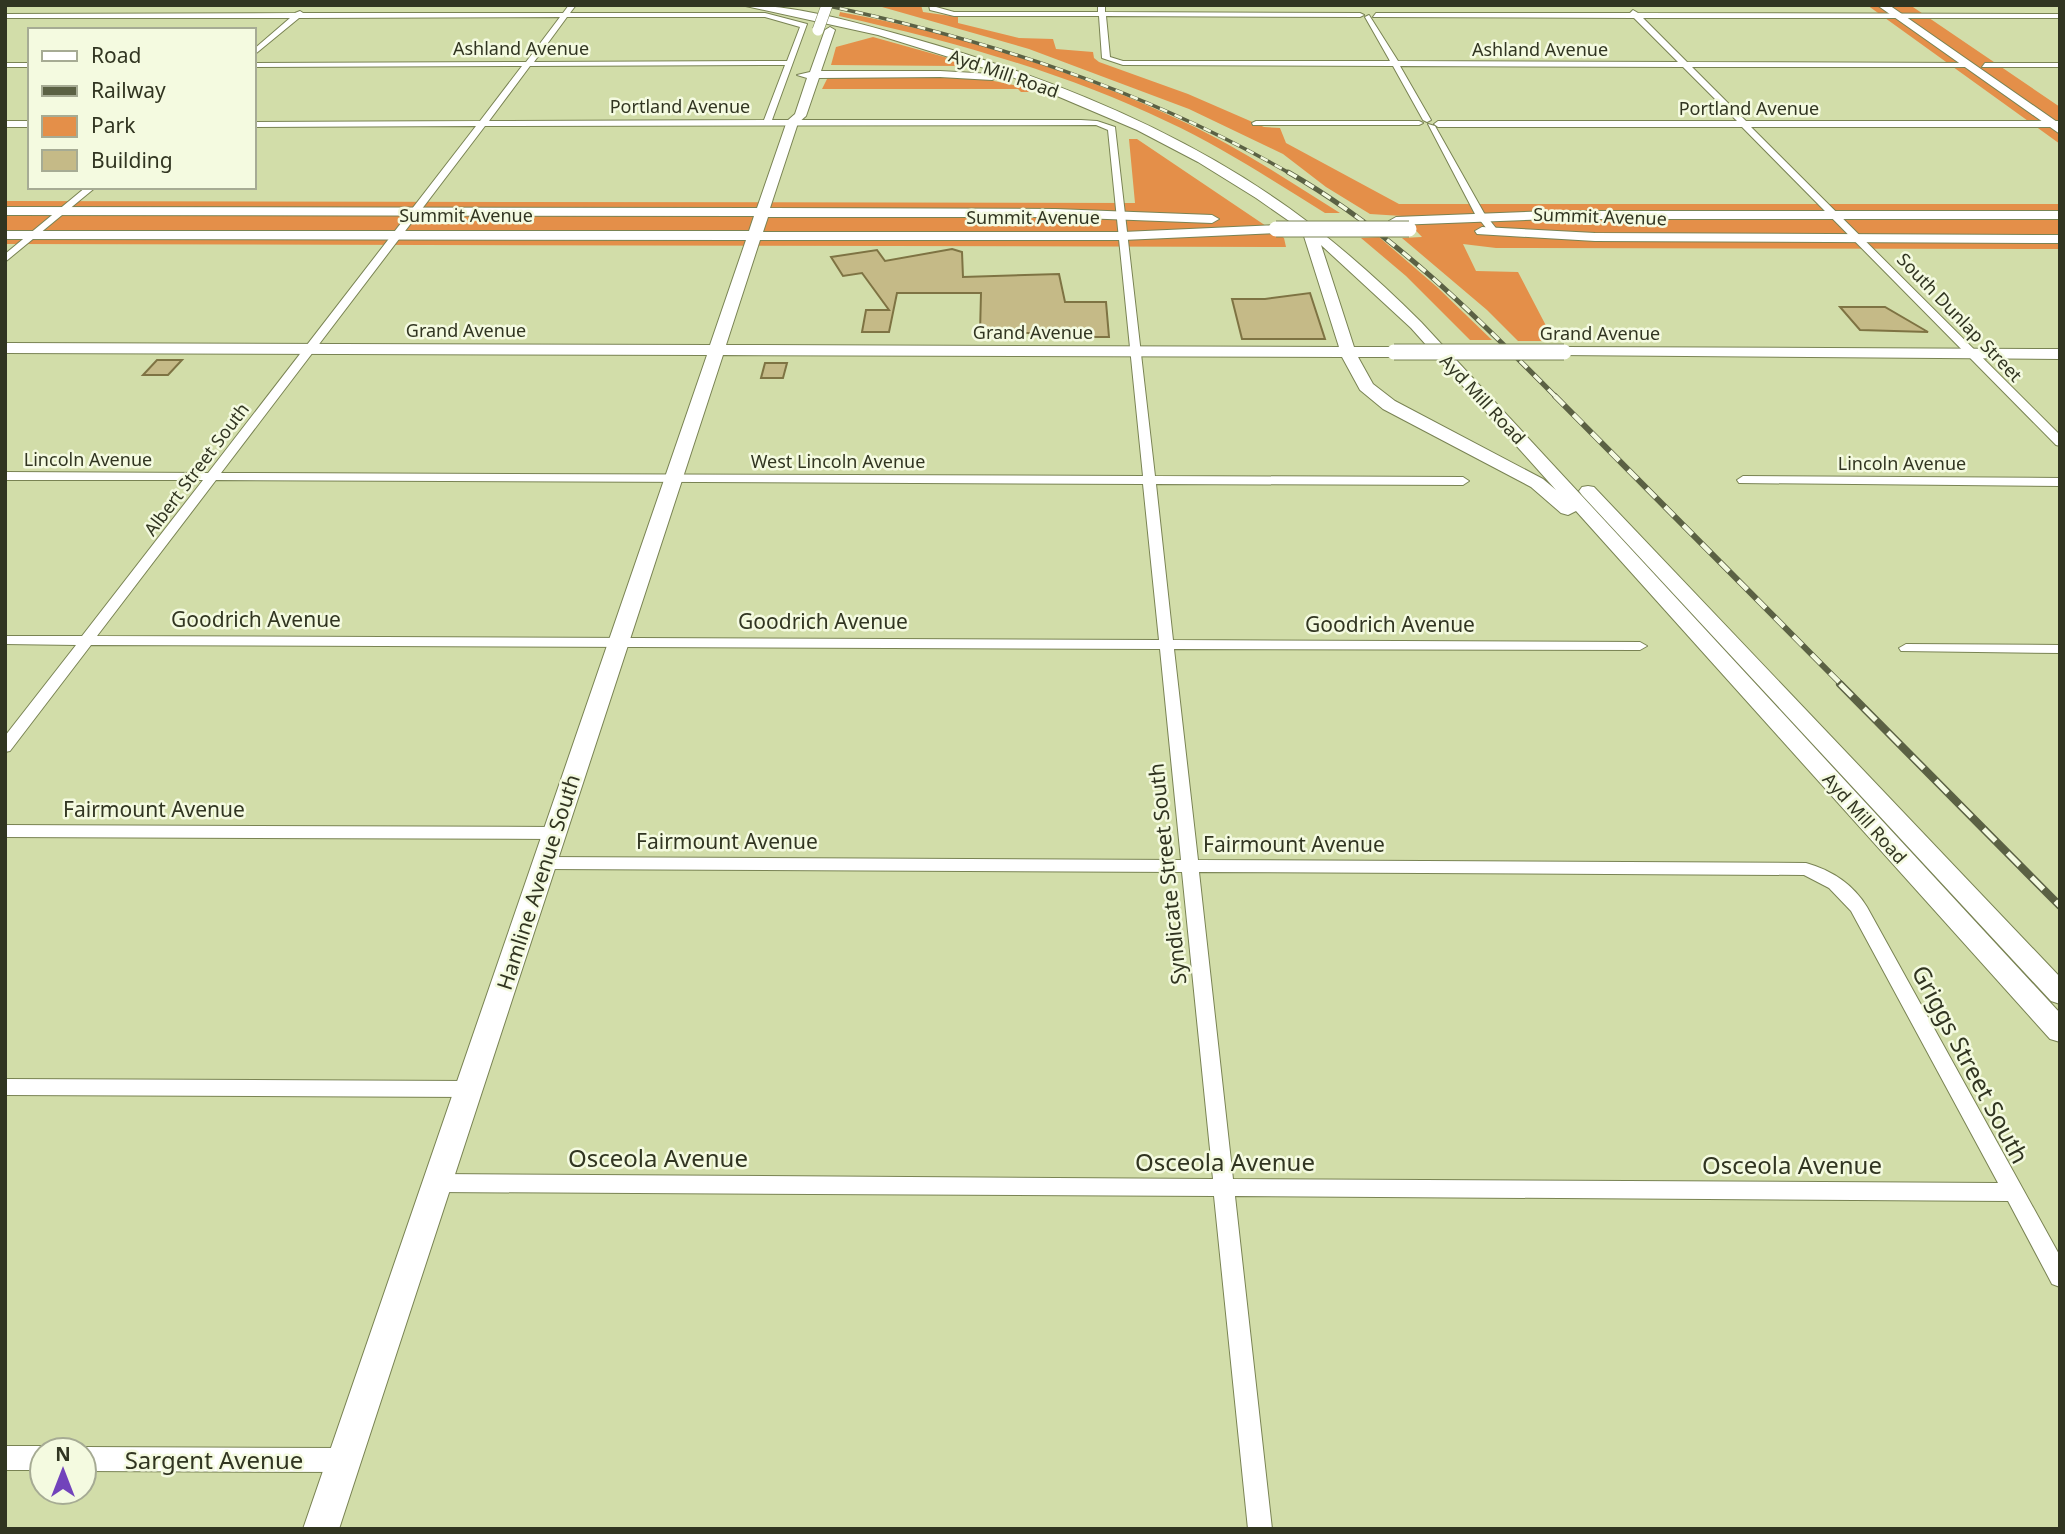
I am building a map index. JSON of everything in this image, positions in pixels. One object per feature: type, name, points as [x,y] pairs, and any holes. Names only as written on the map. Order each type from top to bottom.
[{"type":"main road","name":"Ayd Mill Road","points":[[746,5],[872,32],[1007,70],[1095,106],[1209,162],[1308,228],[1371,280],[1550,471],[2060,1031]]},
{"type":"main road","points":[[824,30],[827,5]]},
{"type":"main road","points":[[824,30],[838,5]]},
{"type":"main road","points":[[1882,5],[1913,15],[1985,65],[2058,124]]},
{"type":"main road","name":"Ayd Mill Road","points":[[759,10],[887,32],[1007,70],[1141,120],[1230,166],[1301,209],[1388,279],[1512,407]]},
{"type":"main road","points":[[1897,10],[1967,65],[2058,124]]},
{"type":"main road","name":"Hamline Avenue South","points":[[321,1529],[793,121],[800,116],[810,72],[824,30]]},
{"type":"main road","points":[[810,72],[1007,70]]},
{"type":"main road","points":[[940,74],[1007,70]]},
{"type":"main road","points":[[810,72],[940,74],[1010,80],[1095,106]]},
{"type":"main road","name":"Summit Avenue","points":[[5,211],[1121,214],[1270,225],[1403,225],[1595,237],[2060,239]]},
{"type":"main road","name":"Summit Avenue","points":[[1403,225],[1552,215],[2060,215]]},
{"type":"main road","name":"Summit Avenue","points":[[5,235],[1123,236],[1270,225]]},
{"type":"main road","points":[[1308,228],[1355,352],[1360,379],[1375,396],[1537,483],[1632,563]]},
{"type":"main road","name":"Grand Avenue","points":[[5,348],[2060,354]]},
{"type":"main road","points":[[1355,352],[1380,386],[1399,400],[1521,462],[1550,471]]},
{"type":"main road","name":"Ayd Mill Road","points":[[1550,471],[1573,474],[2060,994]]},
{"type":"street","points":[[13,24],[44,5]]},
{"type":"street","points":[[256,51],[310,5]]},
{"type":"street","points":[[566,14],[573,5]]},
{"type":"street","name":"South Dunlap Street","points":[[1626,5],[2060,442]]},
{"type":"street","points":[[935,8],[1636,15],[1897,10]]},
{"type":"street","points":[[5,16],[566,14],[759,10],[804,26],[768,121]]},
{"type":"street","name":"Ashland Avenue","points":[[1101,10],[1106,58],[1138,64],[1967,65]]},
{"type":"street","points":[[1367,13],[1483,218],[1494,232]]},
{"type":"street","name":"Albert Street South","points":[[5,747],[566,14]]},
{"type":"street","points":[[1913,15],[2060,16]]},
{"type":"street","name":"Ashland Avenue","points":[[256,65],[789,63]]},
{"type":"street","points":[[5,65],[28,65]]},
{"type":"street","points":[[1985,65],[2060,65]]},
{"type":"street","name":"Portland Avenue","points":[[256,124],[793,121],[1082,122],[1105,125]]},
{"type":"street","name":"Portland Avenue","points":[[1256,123],[2058,124]]},
{"type":"street","points":[[5,124],[28,124]]},
{"type":"street","name":"Syndicate Street South","points":[[1105,125],[1114,133],[1148,479],[1260,1529]]},
{"type":"street","points":[[5,259],[90,189]]},
{"type":"street","name":"Lincoln Avenue","points":[[5,476],[212,477]]},
{"type":"street","name":"West Lincoln Avenue","points":[[212,477],[1464,481]]},
{"type":"street","name":"Lincoln Avenue","points":[[1743,480],[2060,482]]},
{"type":"street","name":"Goodrich Avenue","points":[[5,640],[1640,646]]},
{"type":"street","points":[[1906,648],[2060,649]]},
{"type":"street","name":"Fairmount Avenue","points":[[5,831],[554,833]]},
{"type":"street","name":"Fairmount Avenue","points":[[544,863],[1806,869],[1832,879]]},
{"type":"street","name":"Griggs Street South","points":[[1832,879],[1850,895],[1858,907],[2060,1277]]},
{"type":"street","points":[[5,1087],[468,1089]]},
{"type":"street","name":"Osceola Avenue","points":[[437,1182],[2012,1192]]},
{"type":"street","points":[[5,1458],[28,1458]]},
{"type":"street","name":"Sargent Avenue","points":[[98,1459],[344,1460]]},
{"type":"green space","points":[[875,5],[921,5],[923,12],[958,17],[958,23],[1019,38],[1053,39],[1056,49],[1093,52],[1094,58],[1099,62],[1188,94],[1264,127],[1280,128],[1286,143],[1399,204],[2060,204],[2060,249],[1496,248],[1463,244],[1476,271],[1518,272],[1554,341],[1518,341],[1487,310],[1402,238],[1422,237],[1402,216],[1370,214],[1326,187],[1283,154],[1189,109],[1029,49]]},
{"type":"green space","points":[[1867,5],[1910,5],[2060,107],[2060,144]]},
{"type":"green space","points":[[840,12],[971,43],[1102,87],[1224,142],[1340,213],[1325,213],[1208,142],[1128,104],[1048,73],[965,47],[839,16]]},
{"type":"green space","points":[[873,37],[966,63],[955,66],[831,65],[836,47]]},
{"type":"green space","points":[[828,77],[961,77],[1039,92],[1021,92],[1018,89],[822,89]]},
{"type":"green space","points":[[1129,139],[1137,139],[1284,238],[1286,247],[5,244],[5,201],[1135,203]]},
{"type":"green space","points":[[1379,237],[1437,287],[1492,340],[1470,340],[1406,276],[1361,238]]},
{"type":"building","points":[[952,249],[962,252],[963,277],[1059,274],[1065,302],[1106,302],[1109,337],[1058,337],[1058,333],[980,333],[981,293],[897,293],[889,332],[862,332],[866,310],[889,310],[862,273],[843,276],[831,257],[877,250],[885,261]]},
{"type":"building","points":[[1310,293],[1325,339],[1242,339],[1232,299],[1265,299]]},
{"type":"building","points":[[1840,307],[1885,307],[1928,332],[1860,330]]},
{"type":"building","points":[[157,360],[182,360],[168,375],[143,375]]},
{"type":"building","points":[[765,363],[787,363],[783,378],[761,378]]},
{"type":"railway","points":[[824,5],[946,34],[1065,71],[1180,117],[1291,174]]},
{"type":"railway","points":[[1288,172],[1326,195],[1396,247],[1463,305],[1556,397]]},
{"type":"railway","points":[[1556,397],[1842,685]]},
{"type":"railway","points":[[1840,684],[2060,906]]}]
